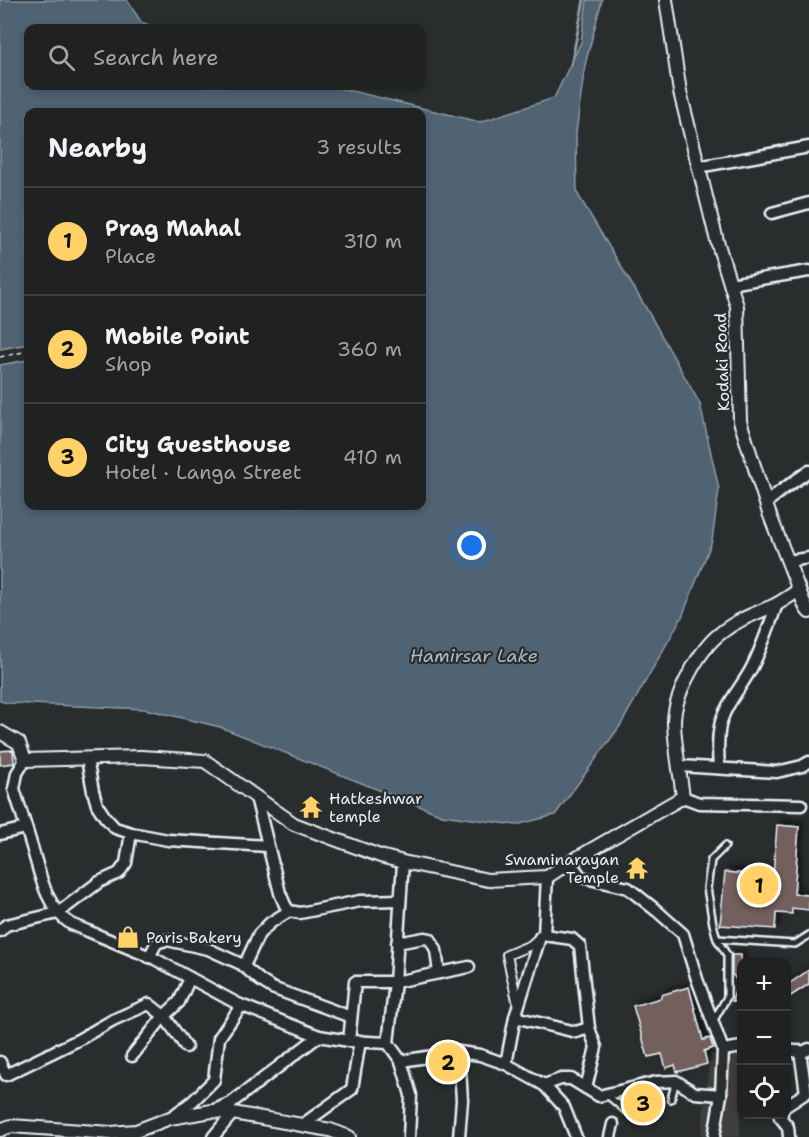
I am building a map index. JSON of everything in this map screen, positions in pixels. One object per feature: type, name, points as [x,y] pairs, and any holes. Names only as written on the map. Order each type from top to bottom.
[{"type":"street","points":[[660,0],[680,92]]},
{"type":"street","name":"Kodaki Road","points":[[666,0],[680,92],[717,242],[737,306],[740,421],[766,503],[809,612]]},
{"type":"street","points":[[698,167],[809,147]]},
{"type":"street","points":[[772,213],[809,203]]},
{"type":"street","points":[[730,284],[809,271]]},
{"type":"street","points":[[766,503],[809,471]]},
{"type":"street","points":[[788,561],[809,558]]},
{"type":"street","points":[[683,797],[674,722],[678,700],[690,673],[705,649],[720,633],[799,590]]},
{"type":"street","points":[[719,768],[720,724],[751,668],[768,631],[777,604]]},
{"type":"street","points":[[0,732],[19,743],[25,760]]},
{"type":"street","points":[[25,760],[141,757],[205,761],[294,824],[380,856],[488,880],[547,877],[683,797]]},
{"type":"street","points":[[87,759],[97,804],[116,828],[168,840],[268,846]]},
{"type":"street","points":[[25,760],[17,773],[14,789],[44,887],[63,919],[149,957],[241,1006],[319,1036],[388,1043]]},
{"type":"street","points":[[680,766],[777,771],[802,766],[809,762]]},
{"type":"street","points":[[256,797],[280,892],[289,911]]},
{"type":"street","points":[[683,797],[699,803],[801,805]]},
{"type":"street","points":[[0,834],[26,828]]},
{"type":"street","points":[[0,931],[6,925],[58,913],[99,882],[113,876],[126,863],[131,833]]},
{"type":"street","points":[[403,862],[395,982],[388,1043],[401,1062],[411,1095],[409,1137]]},
{"type":"street","points":[[570,862],[581,877],[628,888],[682,934],[723,1050],[721,1095],[714,1137]]},
{"type":"street","points":[[506,1064],[517,1012],[542,936],[547,877]]},
{"type":"street","points":[[244,966],[259,934],[270,923],[289,911],[300,913],[360,901],[400,900]]},
{"type":"street","points":[[517,1012],[507,955],[531,945],[542,936],[572,939],[580,946],[590,1028],[596,1047],[586,1088]]},
{"type":"street","points":[[398,943],[430,939],[436,950],[439,973]]},
{"type":"street","points":[[149,957],[156,944],[167,940],[208,949],[244,966],[272,988],[351,1017]]},
{"type":"street","points":[[303,1125],[352,1089],[354,1041],[351,1017],[355,982],[395,982],[469,967]]},
{"type":"street","points":[[132,1056],[164,1016],[179,1002],[190,978]]},
{"type":"street","points":[[0,1062],[6,1075],[149,1004],[164,1016],[186,1047]]},
{"type":"street","points":[[170,1118],[193,1101],[214,1080],[219,1038],[241,1006]]},
{"type":"street","points":[[517,1012],[576,1032],[590,1028]]},
{"type":"street","points":[[0,1130],[11,1126],[111,1135],[136,1131],[170,1118],[212,1111],[231,1103],[319,1036]]},
{"type":"street","points":[[723,1050],[737,1048]]},
{"type":"street","points":[[791,1103],[806,1094],[804,1050]]},
{"type":"street","points":[[401,1062],[459,1052],[480,1055],[506,1064],[544,1085],[564,1107],[576,1137]]},
{"type":"street","points":[[459,1052],[462,1100],[459,1137]]},
{"type":"street","points":[[544,1085],[561,1079],[571,1079],[599,1095],[656,1082],[676,1081],[695,1093],[721,1095]]},
{"type":"street","points":[[212,1111],[330,1130],[349,1137]]},
{"type":"street","points":[[213,1137],[232,1113]]},
{"type":"street","points":[[782,1119],[789,1127],[789,1137]]},
{"type":"street","points":[[610,1137],[613,1124]]},
{"type":"lane","points":[[713,1022],[727,998],[727,955],[717,939],[712,924],[707,888],[711,860],[725,846]]},
{"type":"lane","points":[[717,939],[795,944],[809,935]]},
{"type":"lane","points":[[671,1099],[676,1081]]},
{"type":"lane","points":[[606,1094],[625,1110]]},
{"type":"path","points":[[0,357],[24,352]]},
{"type":"shaded area","points":[[710,1054],[737,1056],[737,1119],[740,1119],[740,1137],[701,1137]]},
{"type":"water","name":"Hamirsar Lake","points":[[0,0],[127,0],[141,22],[146,24],[24,24],[24,90],[348,90],[422,108],[24,108],[24,345],[0,349]]},
{"type":"water","name":"Hamirsar Lake","points":[[587,0],[602,0],[585,65],[576,133],[577,193],[700,404],[719,489],[712,541],[682,617],[620,726],[555,815],[516,825],[442,815],[220,727],[145,709],[0,701],[0,365],[24,361],[24,510],[426,510],[426,109],[480,122],[554,98],[581,42]]},
{"type":"building","points":[[13,750],[14,763],[0,765],[0,751]]},
{"type":"building","points":[[777,825],[799,827],[794,894],[809,895],[809,910],[792,908],[792,914],[776,913],[775,929],[720,925],[725,872],[773,876]]},
{"type":"building","points":[[732,955],[741,955],[737,957],[737,981],[732,974]]},
{"type":"building","points":[[809,970],[809,984],[791,996],[791,983]]},
{"type":"building","points":[[737,985],[737,1002],[732,1001]]},
{"type":"building","points":[[689,987],[703,1040],[710,1038],[713,1048],[704,1051],[707,1064],[677,1072],[675,1065],[666,1068],[662,1054],[648,1057],[633,1006]]},
{"type":"waterway","points":[[571,65],[584,0]]},
{"type":"place","name":"Hatkeshwar temple","points":[[311,807]]},
{"type":"place","name":"Swaminarayan Temple","points":[[637,868]]},
{"type":"place","name":"Prag Mahal","points":[[759,885]]},
{"type":"place","name":"Paris Bakery","points":[[128,937]]},
{"type":"place","name":"Mobile Point","points":[[448,1062]]},
{"type":"place","name":"City Guesthouse","points":[[643,1103]]}]
